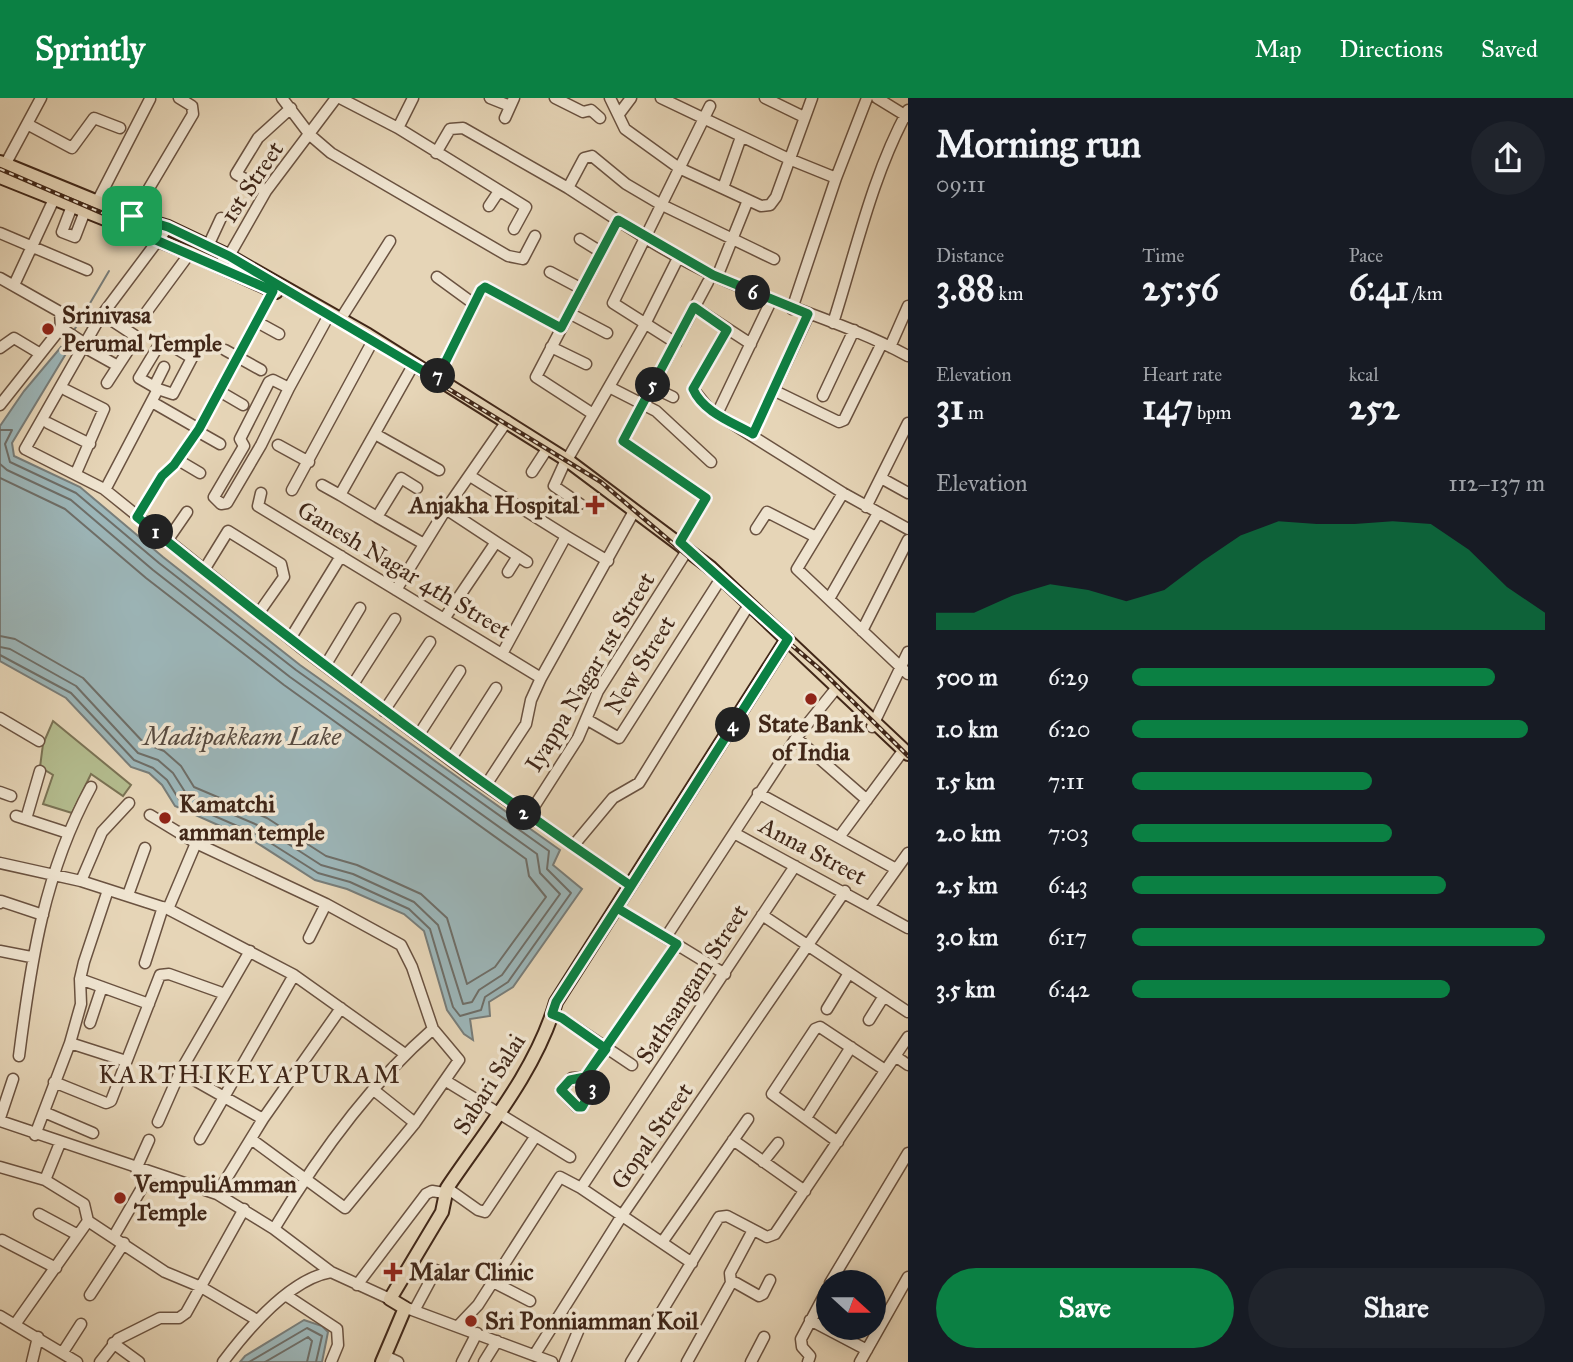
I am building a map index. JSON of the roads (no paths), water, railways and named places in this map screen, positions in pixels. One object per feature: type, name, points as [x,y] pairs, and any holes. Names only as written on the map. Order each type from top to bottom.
[{"type":"main road","points":[[2,168],[97,202],[159,241],[332,318],[370,346],[566,462],[684,548],[786,641],[906,757]]},
{"type":"main road","points":[[2,168],[54,199],[72,206],[129,222],[168,227],[229,256],[437,379],[545,452],[566,462],[684,548],[745,611],[786,641],[834,691],[873,725]]},
{"type":"main road","name":"Sabari Salai","points":[[390,1299],[442,1212],[445,1191],[526,1071],[556,1002],[786,641]]},
{"type":"main road","points":[[384,1359],[410,1308],[390,1299]]},
{"type":"street","points":[[2,168],[41,98]]},
{"type":"street","points":[[129,222],[193,114],[192,106],[178,98]]},
{"type":"street","points":[[282,98],[310,135],[358,171],[508,256],[523,259],[535,236]]},
{"type":"street","points":[[338,98],[398,128],[526,207],[514,229]]},
{"type":"street","name":"1st Street","points":[[229,256],[266,191],[338,98]]},
{"type":"street","points":[[398,128],[413,98]]},
{"type":"street","points":[[490,98],[512,102],[505,118]]},
{"type":"street","points":[[555,98],[583,112],[591,110],[600,118]]},
{"type":"street","points":[[610,98],[620,114],[625,130],[679,168],[761,206],[769,205],[776,197],[812,98]]},
{"type":"street","points":[[620,114],[631,98]]},
{"type":"street","points":[[661,98],[679,102],[705,121],[836,178]]},
{"type":"street","points":[[765,98],[804,117]]},
{"type":"street","points":[[792,309],[836,178],[867,98]]},
{"type":"street","points":[[833,323],[871,205],[874,183],[907,114],[877,98]]},
{"type":"street","points":[[97,202],[150,99]]},
{"type":"street","points":[[676,343],[613,303],[660,204],[705,121],[710,106]]},
{"type":"street","points":[[266,191],[236,174],[258,138],[290,108]]},
{"type":"street","points":[[27,124],[72,148],[94,118],[120,128]]},
{"type":"street","points":[[436,153],[450,129],[463,128],[568,188],[713,279],[854,330],[908,356]]},
{"type":"street","points":[[723,188],[741,137]]},
{"type":"street","points":[[568,188],[588,155],[626,184],[660,204],[774,258]]},
{"type":"street","points":[[489,206],[499,191]]},
{"type":"street","points":[[14,285],[54,199]]},
{"type":"street","points":[[643,404],[694,307],[713,279],[748,200]]},
{"type":"street","points":[[72,206],[62,232],[75,237],[85,211]]},
{"type":"street","points":[[208,246],[221,218]]},
{"type":"street","points":[[593,414],[536,377],[618,220]]},
{"type":"street","points":[[168,227],[82,343],[25,449],[106,490],[258,614],[384,711],[528,816],[631,886]]},
{"type":"street","points":[[0,233],[87,270]]},
{"type":"street","points":[[580,239],[601,252]]},
{"type":"street","points":[[289,388],[273,380],[269,382],[240,439],[244,446],[214,497],[221,505],[227,503],[289,388],[332,318],[390,241]]},
{"type":"street","points":[[145,314],[190,253]]},
{"type":"street","points":[[218,265],[229,256]]},
{"type":"street","points":[[580,503],[554,486],[645,324],[678,258]]},
{"type":"street","points":[[550,272],[582,289]]},
{"type":"street","points":[[437,277],[474,304]]},
{"type":"street","points":[[0,278],[60,312],[62,329],[118,366]]},
{"type":"street","points":[[437,379],[485,287],[561,328]]},
{"type":"street","points":[[137,517],[162,476],[198,430],[273,291]]},
{"type":"street","points":[[717,414],[771,301]]},
{"type":"street","points":[[773,390],[836,422],[844,419],[908,306]]},
{"type":"street","points":[[694,307],[751,344]]},
{"type":"street","points":[[569,313],[607,333]]},
{"type":"street","points":[[102,314],[137,337],[107,383]]},
{"type":"street","points":[[753,434],[808,314]]},
{"type":"street","points":[[257,322],[279,334]]},
{"type":"street","points":[[0,405],[39,353],[62,329]]},
{"type":"street","points":[[727,330],[693,389],[697,398],[717,414],[753,434],[843,493],[908,529]]},
{"type":"street","points":[[823,396],[854,330]]},
{"type":"street","points":[[0,348],[14,338],[39,353]]},
{"type":"street","points":[[162,340],[191,356],[191,361],[173,394],[156,388],[139,378],[162,340]]},
{"type":"street","points":[[292,491],[370,346]]},
{"type":"street","points":[[551,347],[586,364]]},
{"type":"street","points":[[225,350],[261,370]]},
{"type":"street","points":[[106,490],[152,402],[164,367]]},
{"type":"street","points":[[340,495],[411,369]]},
{"type":"street","points":[[609,387],[656,411],[710,462]]},
{"type":"street","points":[[652,387],[673,397]]},
{"type":"street","points":[[66,390],[104,409],[76,473]]},
{"type":"street","points":[[219,391],[243,405]]},
{"type":"street","points":[[152,402],[220,444]]},
{"type":"street","name":"Iyappa Nagar 1st Street","points":[[528,816],[578,738],[598,691],[684,548],[706,498],[623,441],[643,404]]},
{"type":"street","points":[[48,423],[90,444]]},
{"type":"street","points":[[866,507],[908,423]]},
{"type":"street","points":[[396,590],[446,509],[505,424]]},
{"type":"street","points":[[375,434],[439,470]]},
{"type":"street","points":[[278,445],[309,462]]},
{"type":"street","points":[[532,472],[545,452]]},
{"type":"street","points":[[177,460],[200,473]]},
{"type":"street","points":[[470,476],[608,561]]},
{"type":"street","points":[[377,517],[401,478],[417,488]]},
{"type":"street","points":[[881,478],[908,493]]},
{"type":"street","points":[[322,485],[425,544]]},
{"type":"street","name":"Ganesh Nagar 4th Street","points":[[261,493],[258,506],[541,678]]},
{"type":"street","points":[[843,493],[797,569],[904,670]]},
{"type":"street","points":[[446,509],[527,562]]},
{"type":"street","points":[[167,541],[187,512]]},
{"type":"street","points":[[756,529],[767,512],[816,537]]},
{"type":"street","points":[[486,785],[526,724],[531,700],[541,678],[633,513]]},
{"type":"street","points":[[829,599],[878,513]]},
{"type":"street","points":[[204,570],[228,531],[281,564],[284,577],[258,614]]},
{"type":"street","points":[[502,654],[566,536]]},
{"type":"street","points":[[862,631],[908,540]]},
{"type":"street","points":[[444,619],[496,542]]},
{"type":"street","points":[[290,639],[341,556]]},
{"type":"street","points":[[508,572],[517,556]]},
{"type":"street","name":"New Street","points":[[586,719],[619,738],[718,583]]},
{"type":"street","points":[[325,666],[359,608]]},
{"type":"street","points":[[573,846],[613,798],[639,783],[745,611]]},
{"type":"street","points":[[352,686],[395,619]]},
{"type":"street","points":[[384,711],[430,642]]},
{"type":"street","points":[[873,725],[904,670],[908,652]]},
{"type":"street","points":[[418,736],[460,671]]},
{"type":"street","points":[[450,760],[496,688]]},
{"type":"street","points":[[666,937],[758,793],[796,738],[834,691]]},
{"type":"street","points":[[0,719],[39,741]]},
{"type":"street","points":[[796,738],[867,800]]},
{"type":"street","points":[[840,836],[867,800],[906,757]]},
{"type":"street","points":[[40,771],[21,818],[68,833]]},
{"type":"street","points":[[19,1056],[31,957],[68,833],[90,787]]},
{"type":"street","points":[[0,792],[11,796]]},
{"type":"street","points":[[758,793],[896,869]]},
{"type":"street","points":[[81,881],[102,832],[129,803]]},
{"type":"street","points":[[150,816],[196,843],[327,904],[401,945],[412,967],[433,1029],[459,1060],[415,1123],[345,1208],[251,1139]]},
{"type":"street","name":"Anna Street","points":[[734,833],[845,891],[908,928]]},
{"type":"street","points":[[145,963],[165,908],[196,843]]},
{"type":"street","points":[[128,895],[145,848]]},
{"type":"street","points":[[870,906],[908,853]]},
{"type":"street","points":[[0,863],[53,877],[81,881],[165,908],[294,975],[405,1054]]},
{"type":"street","name":"Sathsangam Street","points":[[581,1188],[795,866]]},
{"type":"street","points":[[36,1135],[70,1043],[81,1004],[80,979],[108,890]]},
{"type":"street","name":"Gopal Street","points":[[535,1354],[622,1214],[744,1042],[845,891]]},
{"type":"street","points":[[0,903],[1,901],[43,915]]},
{"type":"street","points":[[309,938],[327,904]]},
{"type":"street","points":[[617,908],[725,974]]},
{"type":"street","points":[[762,915],[908,1012]]},
{"type":"street","points":[[585,1077],[677,944]]},
{"type":"street","points":[[0,951],[31,957]]},
{"type":"street","points":[[158,1122],[180,1072],[250,951]]},
{"type":"street","points":[[827,1009],[849,973]]},
{"type":"street","points":[[54,1082],[108,1102],[127,1062],[160,975],[169,974],[225,994]]},
{"type":"street","points":[[200,1139],[294,975]]},
{"type":"street","points":[[80,979],[149,1004]]},
{"type":"street","points":[[90,1023],[102,987]]},
{"type":"street","points":[[869,1020],[884,996]]},
{"type":"street","points":[[217,1194],[263,1119],[341,1008]]},
{"type":"street","points":[[552,1014],[632,1065]]},
{"type":"street","points":[[838,1142],[773,1095],[817,1027],[886,1070]]},
{"type":"street","points":[[274,1229],[304,1178],[405,1054],[433,1029]]},
{"type":"street","points":[[631,1362],[719,1217],[726,1216],[753,1230],[773,1236],[908,1037]]},
{"type":"street","points":[[70,1043],[127,1062]]},
{"type":"street","points":[[806,1118],[851,1047]]},
{"type":"street","points":[[895,1056],[908,1065]]},
{"type":"street","points":[[180,1072],[225,1095],[263,1119]]},
{"type":"street","points":[[13,1079],[0,1120],[150,1174],[217,1194],[274,1229],[331,1272],[390,1299]]},
{"type":"street","points":[[446,1081],[570,1157]]},
{"type":"street","points":[[374,1091],[415,1123]]},
{"type":"street","points":[[44,1112],[93,1133]]},
{"type":"street","points":[[663,1241],[748,1119]]},
{"type":"street","points":[[357,1285],[426,1195],[432,1191],[445,1191],[485,1212],[535,1137]]},
{"type":"street","points":[[733,1139],[805,1191]]},
{"type":"street","points":[[136,1169],[149,1140]]},
{"type":"street","points":[[45,1180],[60,1143]]},
{"type":"street","points":[[764,1162],[778,1143]]},
{"type":"street","points":[[839,1270],[908,1153]]},
{"type":"street","points":[[0,1167],[45,1180],[84,1204],[88,1221],[165,1272],[201,1287],[257,1320]]},
{"type":"street","points":[[114,1236],[150,1174]]},
{"type":"street","points":[[458,1325],[478,1305],[560,1177],[622,1214],[692,1263]]},
{"type":"street","points":[[100,1362],[113,1343],[160,1318],[183,1316],[244,1209]]},
{"type":"street","points":[[39,1214],[78,1235]]},
{"type":"street","points":[[16,1323],[88,1221]]},
{"type":"street","points":[[687,1362],[731,1283],[730,1273],[753,1230]]},
{"type":"street","points":[[2,1240],[56,1268]]},
{"type":"street","points":[[90,1295],[124,1243]]},
{"type":"street","points":[[436,1270],[410,1308],[552,1362]]},
{"type":"street","points":[[223,1362],[257,1320],[287,1296],[320,1275],[331,1272]]},
{"type":"street","points":[[860,1362],[908,1277]]},
{"type":"street","points":[[731,1283],[736,1283],[759,1296],[763,1294],[770,1280]]},
{"type":"street","points":[[491,1281],[530,1301]]},
{"type":"street","points":[[287,1296],[337,1329],[338,1345],[331,1362]]},
{"type":"street","points":[[808,1362],[810,1356],[800,1343],[816,1309]]},
{"type":"street","points":[[0,1316],[38,1336],[77,1362]]},
{"type":"street","points":[[810,1320],[867,1350]]},
{"type":"street","points":[[63,1352],[81,1324]]},
{"type":"street","points":[[565,1362],[579,1329]]},
{"type":"street","points":[[462,1362],[477,1333]]},
{"type":"street","points":[[32,1362],[38,1336]]},
{"type":"street","points":[[751,1362],[764,1337]]},
{"type":"street","points":[[484,1362],[497,1340]]},
{"type":"street","points":[[113,1343],[139,1362]]},
{"type":"street","points":[[516,1362],[522,1351]]},
{"type":"street","points":[[384,1359],[398,1362]]},
{"type":"water","name":"Madipakkam Lake","points":[[61,347],[67,352],[12,443],[14,456],[80,487],[163,557],[300,665],[560,850],[553,865],[582,889],[513,987],[489,1002],[490,1016],[470,1019],[473,1040],[464,1034],[447,1010],[424,931],[404,914],[347,889],[315,880],[254,841],[175,806],[162,785],[149,773],[131,767],[66,698],[0,661],[0,426],[24,391]]},
{"type":"water","points":[[304,1320],[322,1326],[328,1332],[322,1362],[240,1362],[245,1356]]},
{"type":"waterway","points":[[73,332],[109,271]]},
{"type":"railway","points":[[0,169],[282,291],[393,355],[601,482],[822,671],[908,756]]},
{"type":"place","name":"Srinivasa Perumal Temple","points":[[48,329]]},
{"type":"place","name":"Anjakha Hospital","points":[[595,505]]},
{"type":"place","name":"State Bank of India","points":[[811,699]]},
{"type":"place","name":"Kamatchi amman temple","points":[[165,818]]},
{"type":"place","name":"VempuliAmman Temple","points":[[120,1198]]},
{"type":"place","name":"Malar Clinic","points":[[393,1272]]},
{"type":"place","name":"Sri Ponniamman Koil","points":[[471,1321]]},
{"type":"district","name":"KARTHIKEYAPURAM","points":[[250,1074]]}]
